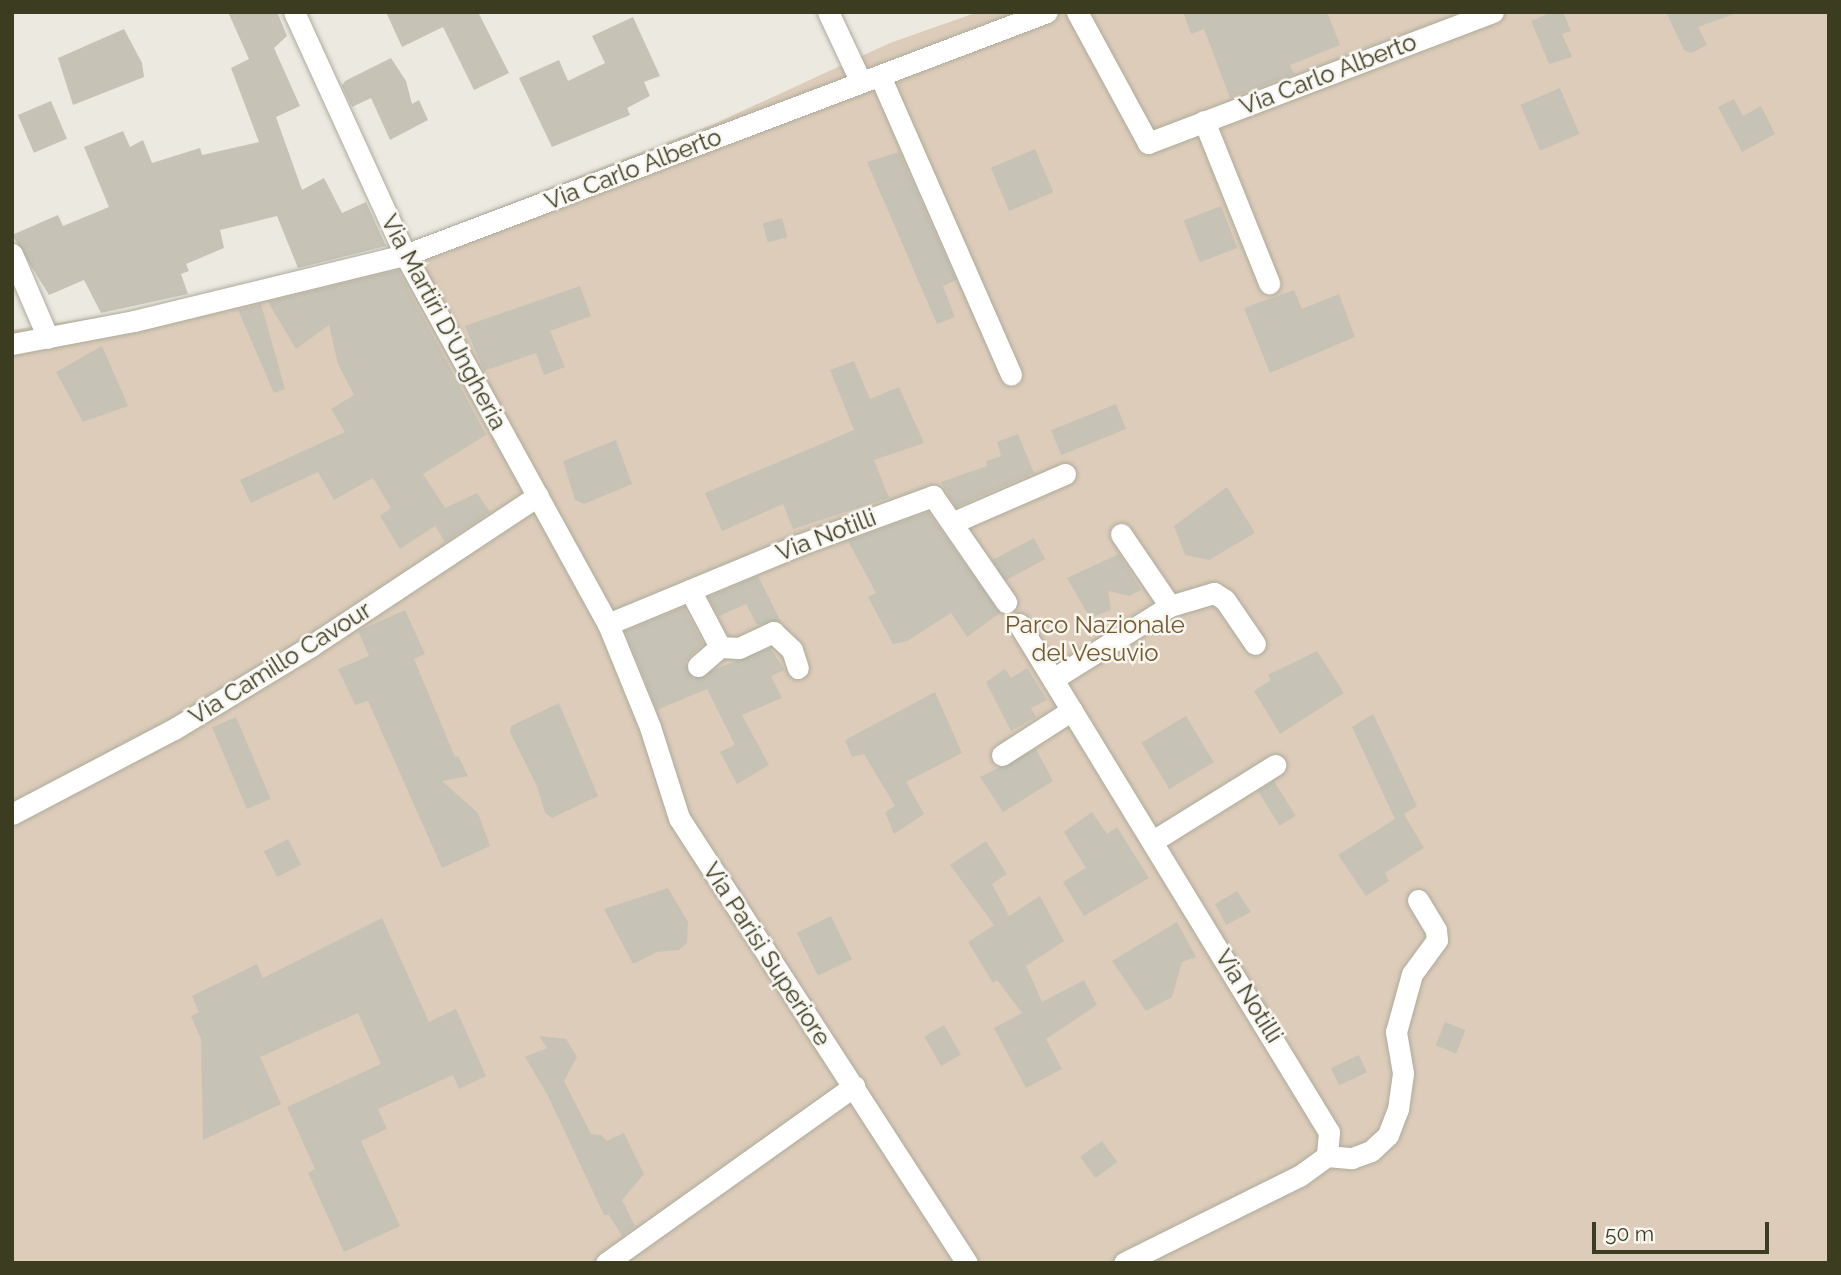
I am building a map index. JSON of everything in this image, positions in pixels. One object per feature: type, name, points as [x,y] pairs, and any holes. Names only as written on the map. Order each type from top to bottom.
[{"type":"street","name":"Via Martiri D'Ungheria","points":[[294,12],[405,255],[608,624]]},
{"type":"street","points":[[828,12],[871,79],[1011,374]]},
{"type":"street","name":"Via Carlo Alberto","points":[[405,255],[1047,12]]},
{"type":"street","name":"Via Carlo Alberto","points":[[1077,12],[1147,143],[1493,12]]},
{"type":"street","points":[[1204,121],[1269,283]]},
{"type":"street","points":[[12,254],[48,338]]},
{"type":"street","points":[[12,344],[405,255]]},
{"type":"street","points":[[954,523],[1065,474]]},
{"type":"street","name":"Via Camillo Cavour","points":[[12,814],[174,729],[266,673],[538,496]]},
{"type":"street","name":"Via Notilli","points":[[608,624],[933,496],[1006,602]]},
{"type":"street","points":[[1121,534],[1170,606]]},
{"type":"street","points":[[690,590],[720,647]]},
{"type":"street","points":[[1053,679],[1170,606],[1214,593],[1225,600],[1255,645]]},
{"type":"street","name":"Via Parisi Superiore","points":[[608,624],[650,727],[679,818],[967,1263]]},
{"type":"street","name":"Via Notilli","points":[[1019,624],[1316,1105],[1329,1132],[1326,1156]]},
{"type":"street","points":[[698,666],[720,647],[738,648],[773,632],[792,650],[798,668]]},
{"type":"street","points":[[1002,755],[1072,710]]},
{"type":"street","points":[[1153,841],[1275,765]]},
{"type":"street","points":[[1124,1263],[1299,1176],[1326,1156],[1352,1158],[1371,1151],[1388,1135],[1398,1109],[1403,1073],[1396,1032],[1412,974],[1437,940],[1436,930],[1418,900]]},
{"type":"street","points":[[606,1263],[854,1086]]},
{"type":"green space","name":"Parco Nazionale del Vesuvio","points":[[978,12],[1829,12],[1829,1263],[12,1263],[12,330],[143,310],[387,251],[714,124],[890,43]]},
{"type":"building","points":[[228,12],[277,12],[287,36],[274,48],[300,106],[276,117],[302,190],[324,178],[342,213],[366,202],[386,246],[298,268],[277,216],[220,230],[224,248],[186,264],[189,271],[181,274],[188,294],[101,313],[84,280],[49,295],[12,235],[58,215],[63,226],[109,207],[84,147],[123,131],[130,147],[143,140],[152,163],[200,148],[202,155],[259,142],[231,68],[249,59]]},
{"type":"building","points":[[386,12],[478,12],[509,73],[474,90],[443,27],[402,47]]},
{"type":"building","points":[[1183,12],[1327,12],[1340,45],[1290,65],[1294,74],[1230,98],[1204,29],[1191,34]]},
{"type":"building","points":[[1552,12],[1563,12],[1571,31],[1562,34],[1572,57],[1549,64],[1531,21]]},
{"type":"building","points":[[1666,12],[1734,14],[1698,27],[1707,45],[1691,53],[1684,50]]},
{"type":"building","points":[[633,17],[660,76],[644,82],[650,96],[627,108],[630,115],[552,147],[519,78],[559,60],[568,81],[605,63],[592,36]]},
{"type":"building","points":[[124,29],[142,63],[144,77],[73,105],[58,58]]},
{"type":"building","points":[[391,58],[406,81],[412,104],[419,100],[428,120],[390,140],[371,98],[352,107],[342,86],[345,81]]},
{"type":"building","points":[[1560,88],[1580,134],[1540,151],[1520,105]]},
{"type":"building","points":[[1734,99],[1743,116],[1761,106],[1775,134],[1742,152],[1718,107]]},
{"type":"building","points":[[51,101],[67,139],[34,153],[18,115]]},
{"type":"building","points":[[1035,149],[1053,192],[1009,211],[991,168]]},
{"type":"building","points":[[899,152],[956,280],[943,286],[955,317],[937,324],[867,162]]},
{"type":"building","points":[[1221,206],[1237,248],[1200,262],[1184,220]]},
{"type":"building","points":[[782,218],[787,237],[768,242],[763,223]]},
{"type":"building","points":[[398,270],[486,435],[423,474],[445,508],[477,493],[490,512],[445,542],[435,526],[400,549],[380,516],[391,508],[373,478],[334,500],[318,472],[251,503],[240,480],[345,432],[331,409],[354,395],[338,364],[329,325],[296,349],[268,302]]},
{"type":"building","points":[[580,286],[591,316],[550,331],[565,367],[544,375],[536,353],[484,371],[465,326]]},
{"type":"building","points":[[1294,290],[1302,309],[1339,294],[1355,337],[1270,373],[1244,308]]},
{"type":"building","points":[[261,304],[285,389],[274,393],[238,310]]},
{"type":"building","points":[[102,346],[128,406],[83,422],[56,372]]},
{"type":"building","points":[[854,361],[870,399],[899,387],[924,443],[874,460],[889,498],[793,529],[783,504],[722,531],[705,493],[854,430],[830,370]]},
{"type":"building","points":[[1116,404],[1126,429],[1061,455],[1051,430]]},
{"type":"building","points":[[1018,434],[1034,473],[956,507],[941,482],[987,466],[986,461],[1001,456],[997,442]]},
{"type":"building","points":[[616,440],[632,484],[584,504],[575,500],[563,461]]},
{"type":"building","points":[[1227,487],[1255,533],[1209,560],[1185,555],[1174,526]]},
{"type":"building","points":[[928,512],[1000,613],[967,637],[951,613],[907,641],[893,644],[868,597],[876,593],[848,541]]},
{"type":"building","points":[[1034,538],[1045,559],[1004,581],[993,560]]},
{"type":"building","points":[[1119,554],[1141,590],[1129,596],[1108,591],[1111,610],[1090,618],[1067,578]]},
{"type":"building","points":[[758,576],[781,622],[757,625],[746,604],[719,616],[708,597]]},
{"type":"building","points":[[684,607],[703,644],[685,662],[693,678],[770,648],[785,670],[771,676],[782,698],[742,715],[769,765],[737,784],[720,752],[735,745],[707,689],[657,710],[625,631]]},
{"type":"building","points":[[405,610],[425,654],[414,659],[455,757],[458,756],[468,776],[442,781],[478,813],[490,846],[442,868],[368,701],[355,705],[338,669],[369,656],[358,631]]},
{"type":"building","points":[[1317,651],[1344,693],[1280,734],[1254,691],[1271,680],[1268,675]]},
{"type":"building","points":[[1027,668],[1047,700],[1031,708],[1036,717],[1011,731],[986,682],[1005,669],[1011,678]]},
{"type":"building","points":[[935,692],[962,753],[906,782],[924,814],[894,834],[885,812],[895,806],[864,754],[852,757],[845,740]]},
{"type":"building","points":[[559,703],[598,796],[552,818],[545,813],[537,786],[510,732],[511,726]]},
{"type":"building","points":[[1373,714],[1417,806],[1404,814],[1424,848],[1385,873],[1389,881],[1366,896],[1338,855],[1395,819],[1352,727]]},
{"type":"building","points":[[1186,716],[1214,762],[1169,789],[1141,743]]},
{"type":"building","points":[[236,717],[271,799],[247,809],[212,727]]},
{"type":"building","points":[[1036,749],[1053,781],[1003,812],[980,777]]},
{"type":"building","points":[[1274,781],[1296,816],[1280,826],[1258,791]]},
{"type":"building","points":[[1092,812],[1107,834],[1117,827],[1149,878],[1084,916],[1063,882],[1086,868],[1064,832]]},
{"type":"building","points":[[288,839],[301,865],[277,877],[264,851]]},
{"type":"building","points":[[986,841],[1007,874],[992,884],[1009,916],[1040,896],[1064,941],[1026,966],[1042,1002],[1084,980],[1097,1005],[1046,1039],[1062,1069],[1026,1088],[994,1028],[1022,1013],[997,980],[993,983],[968,942],[994,925],[950,865]]},
{"type":"building","points":[[668,888],[688,922],[687,943],[679,950],[657,952],[633,964],[604,909]]},
{"type":"building","points":[[1237,891],[1251,912],[1226,925],[1215,904]]},
{"type":"building","points":[[831,916],[852,959],[818,976],[797,933]]},
{"type":"building","points":[[382,918],[429,1022],[456,1009],[486,1076],[459,1089],[453,1075],[378,1109],[387,1129],[361,1141],[400,1226],[344,1252],[308,1173],[315,1169],[287,1107],[381,1064],[358,1013],[260,1057],[281,1104],[203,1140],[201,1039],[191,1016],[199,1012],[192,996],[257,964],[263,978]]},
{"type":"building","points":[[1177,922],[1196,957],[1182,962],[1172,997],[1146,1011],[1112,961]]},
{"type":"building","points":[[1445,1022],[1465,1030],[1456,1053],[1436,1045]]},
{"type":"building","points":[[944,1025],[961,1054],[941,1066],[924,1036]]},
{"type":"building","points":[[539,1036],[566,1039],[577,1057],[564,1081],[591,1134],[601,1135],[607,1141],[624,1133],[644,1174],[622,1200],[635,1226],[622,1236],[609,1215],[604,1215],[547,1094],[525,1057],[547,1048]]},
{"type":"building","points":[[1359,1055],[1367,1072],[1339,1085],[1331,1068]]},
{"type":"building","points":[[1102,1141],[1117,1162],[1095,1178],[1080,1157]]}]
